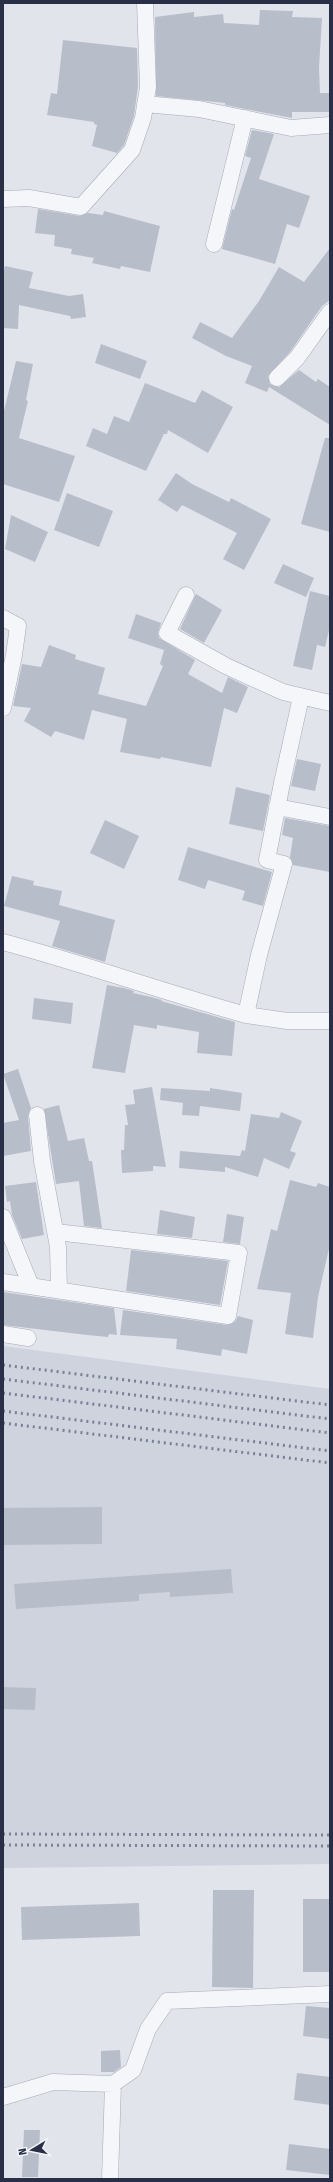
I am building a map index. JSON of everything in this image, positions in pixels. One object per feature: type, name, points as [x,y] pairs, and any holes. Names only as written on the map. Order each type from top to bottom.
[{"type":"street","points":[[3,199],[29,198],[81,207],[132,150],[145,104],[148,87],[145,3]]},
{"type":"street","points":[[145,104],[199,109],[245,118],[273,126],[291,128],[330,126]]},
{"type":"street","points":[[214,244],[245,118]]},
{"type":"street","points":[[277,378],[297,358],[330,312]]},
{"type":"street","points":[[186,595],[167,633],[226,666],[283,692],[330,703]]},
{"type":"street","points":[[3,618],[18,626],[14,655],[3,708]]},
{"type":"street","points":[[246,1015],[259,955],[284,864],[268,860],[277,807],[301,697]]},
{"type":"street","points":[[277,807],[330,817]]},
{"type":"street","points":[[3,942],[107,971],[141,984],[246,1015],[287,1021],[330,1021]]},
{"type":"street","points":[[37,1115],[42,1161],[58,1247],[59,1290]]},
{"type":"street","points":[[3,1216],[31,1286]]},
{"type":"street","points":[[3,1282],[228,1316],[239,1252],[169,1246],[56,1232]]},
{"type":"street","points":[[3,1334],[28,1338]]},
{"type":"street","points":[[3,2097],[52,2082],[113,2084],[133,2070],[148,2029],[168,2001],[330,1994]]},
{"type":"street","points":[[110,2179],[113,2084]]},
{"type":"shaded area","points":[[3,1346],[330,1389],[330,1864],[3,1868]]},
{"type":"building","points":[[260,10],[293,11],[292,17],[322,18],[319,68],[320,93],[330,93],[330,112],[292,112],[292,118],[225,105],[225,103],[156,96],[155,17],[194,12],[194,17],[223,14],[224,23],[259,25]]},
{"type":"building","points":[[63,40],[137,48],[138,86],[134,116],[124,145],[117,153],[92,146],[97,125],[94,124],[94,122],[47,115],[51,93],[57,94]]},
{"type":"building","points":[[252,130],[274,134],[259,179],[310,196],[299,228],[287,224],[275,264],[222,249],[232,209],[234,210],[251,158],[245,156]]},
{"type":"building","points":[[38,209],[80,216],[88,213],[103,215],[104,211],[160,226],[150,272],[121,266],[120,269],[92,263],[94,258],[71,254],[72,249],[54,246],[55,235],[35,233]]},
{"type":"building","points":[[330,248],[330,300],[322,306],[290,352],[268,376],[270,384],[279,387],[299,370],[316,382],[318,379],[330,387],[330,425],[269,387],[267,392],[245,383],[252,366],[226,356],[192,338],[200,322],[232,338],[259,301],[279,267],[304,282]]},
{"type":"building","points":[[5,266],[33,272],[29,288],[69,296],[83,294],[86,317],[71,319],[70,316],[19,305],[18,329],[3,328],[3,274]]},
{"type":"building","points":[[101,344],[147,361],[140,379],[95,363]]},
{"type":"building","points":[[16,361],[33,364],[26,400],[28,401],[19,438],[75,456],[59,502],[3,484],[3,415]]},
{"type":"building","points":[[145,383],[195,403],[202,390],[233,407],[208,453],[168,430],[167,434],[164,434],[146,471],[86,446],[93,428],[107,434],[114,416],[129,422]]},
{"type":"building","points":[[325,438],[330,438],[330,532],[301,524]]},
{"type":"building","points":[[176,473],[192,484],[229,502],[231,498],[271,519],[244,570],[223,559],[237,533],[182,505],[177,512],[158,500]]},
{"type":"building","points":[[67,493],[113,511],[99,547],[54,530]]},
{"type":"building","points":[[11,515],[48,532],[35,562],[5,549]]},
{"type":"building","points":[[283,564],[314,578],[306,597],[274,583]]},
{"type":"building","points":[[310,591],[330,596],[330,626],[325,647],[317,645],[312,670],[293,666]]},
{"type":"building","points":[[196,594],[222,610],[204,643],[180,629]]},
{"type":"building","points":[[136,614],[161,623],[158,633],[159,638],[195,660],[188,674],[222,693],[228,677],[248,687],[237,713],[224,708],[211,767],[161,757],[160,759],[120,752],[127,719],[92,710],[84,740],[55,731],[51,737],[24,721],[31,708],[13,706],[22,664],[41,667],[49,645],[76,655],[75,659],[105,668],[98,694],[146,706],[163,666],[160,664],[164,650],[128,638]]},
{"type":"building","points":[[297,759],[321,764],[315,791],[291,786]]},
{"type":"building","points":[[236,787],[270,795],[263,831],[229,824]]},
{"type":"building","points":[[285,818],[330,826],[330,872],[293,865],[290,857],[293,838],[282,835]]},
{"type":"building","points":[[105,820],[139,836],[124,869],[90,853]]},
{"type":"building","points":[[188,847],[272,872],[263,906],[242,900],[245,891],[208,880],[205,889],[178,880]]},
{"type":"building","points":[[12,876],[34,881],[33,885],[62,891],[59,905],[115,920],[105,962],[52,946],[60,921],[4,906]]},
{"type":"building","points":[[107,985],[124,988],[134,991],[133,993],[235,1022],[232,1056],[197,1053],[199,1032],[157,1025],[157,1029],[134,1025],[125,1073],[92,1068]]},
{"type":"building","points":[[34,998],[73,1003],[71,1024],[32,1019]]},
{"type":"building","points":[[18,1069],[31,1108],[28,1116],[31,1151],[3,1156],[3,1123],[19,1120],[3,1074]]},
{"type":"building","points":[[152,1087],[166,1167],[153,1166],[153,1171],[122,1173],[121,1150],[124,1150],[125,1125],[128,1125],[125,1105],[135,1104],[133,1090]]},
{"type":"building","points":[[161,1088],[210,1091],[210,1088],[242,1093],[240,1111],[200,1106],[199,1116],[182,1115],[183,1103],[160,1100]]},
{"type":"building","points":[[59,1105],[68,1141],[84,1138],[89,1161],[92,1161],[102,1228],[84,1226],[79,1181],[56,1184],[44,1109]]},
{"type":"building","points":[[281,1112],[302,1121],[290,1151],[296,1153],[289,1169],[264,1158],[258,1177],[225,1167],[225,1172],[179,1168],[180,1151],[240,1156],[242,1150],[245,1151],[251,1114],[279,1118]]},
{"type":"building","points":[[290,1180],[316,1187],[318,1183],[330,1187],[330,1244],[318,1297],[313,1338],[285,1334],[291,1293],[257,1289],[271,1229],[277,1231]]},
{"type":"building","points":[[36,1182],[44,1235],[22,1239],[12,1215],[10,1201],[7,1202],[5,1186]]},
{"type":"building","points":[[160,1210],[195,1217],[192,1238],[157,1234]]},
{"type":"building","points":[[227,1214],[244,1217],[240,1244],[223,1242]]},
{"type":"building","points":[[131,1250],[228,1261],[220,1305],[126,1291]]},
{"type":"building","points":[[3,1292],[114,1308],[117,1335],[109,1334],[108,1337],[3,1325]]},
{"type":"building","points":[[123,1310],[227,1325],[235,1322],[238,1316],[253,1320],[247,1354],[222,1349],[221,1356],[176,1349],[177,1339],[120,1335]]},
{"type":"building","points":[[102,1507],[102,1544],[3,1545],[3,1508]]},
{"type":"building","points":[[231,1569],[233,1593],[170,1597],[170,1592],[139,1594],[139,1601],[16,1609],[14,1584]]},
{"type":"building","points":[[3,1687],[36,1688],[35,1710],[3,1709]]},
{"type":"building","points":[[213,1890],[254,1890],[253,1988],[212,1987]]},
{"type":"building","points":[[303,1899],[330,1899],[330,1972],[303,1972]]},
{"type":"building","points":[[139,1903],[140,1936],[22,1940],[21,1907]]},
{"type":"building","points":[[306,2006],[330,2008],[330,2039],[303,2036]]},
{"type":"building","points":[[120,2050],[121,2067],[114,2072],[101,2072],[101,2051]]},
{"type":"building","points":[[297,2073],[330,2077],[330,2105],[294,2100]]},
{"type":"building","points":[[24,2130],[40,2130],[38,2177],[22,2177]]},
{"type":"building","points":[[289,2144],[330,2149],[330,2175],[286,2170]]},
{"type":"railway","points":[[3,1365],[330,1405]]},
{"type":"railway","points":[[3,1379],[330,1419]]},
{"type":"railway","points":[[3,1393],[330,1433]]},
{"type":"railway","points":[[3,1411],[330,1451]]},
{"type":"railway","points":[[3,1423],[330,1463]]},
{"type":"railway","points":[[3,1834],[330,1835]]},
{"type":"railway","points":[[3,1845],[330,1846]]}]
